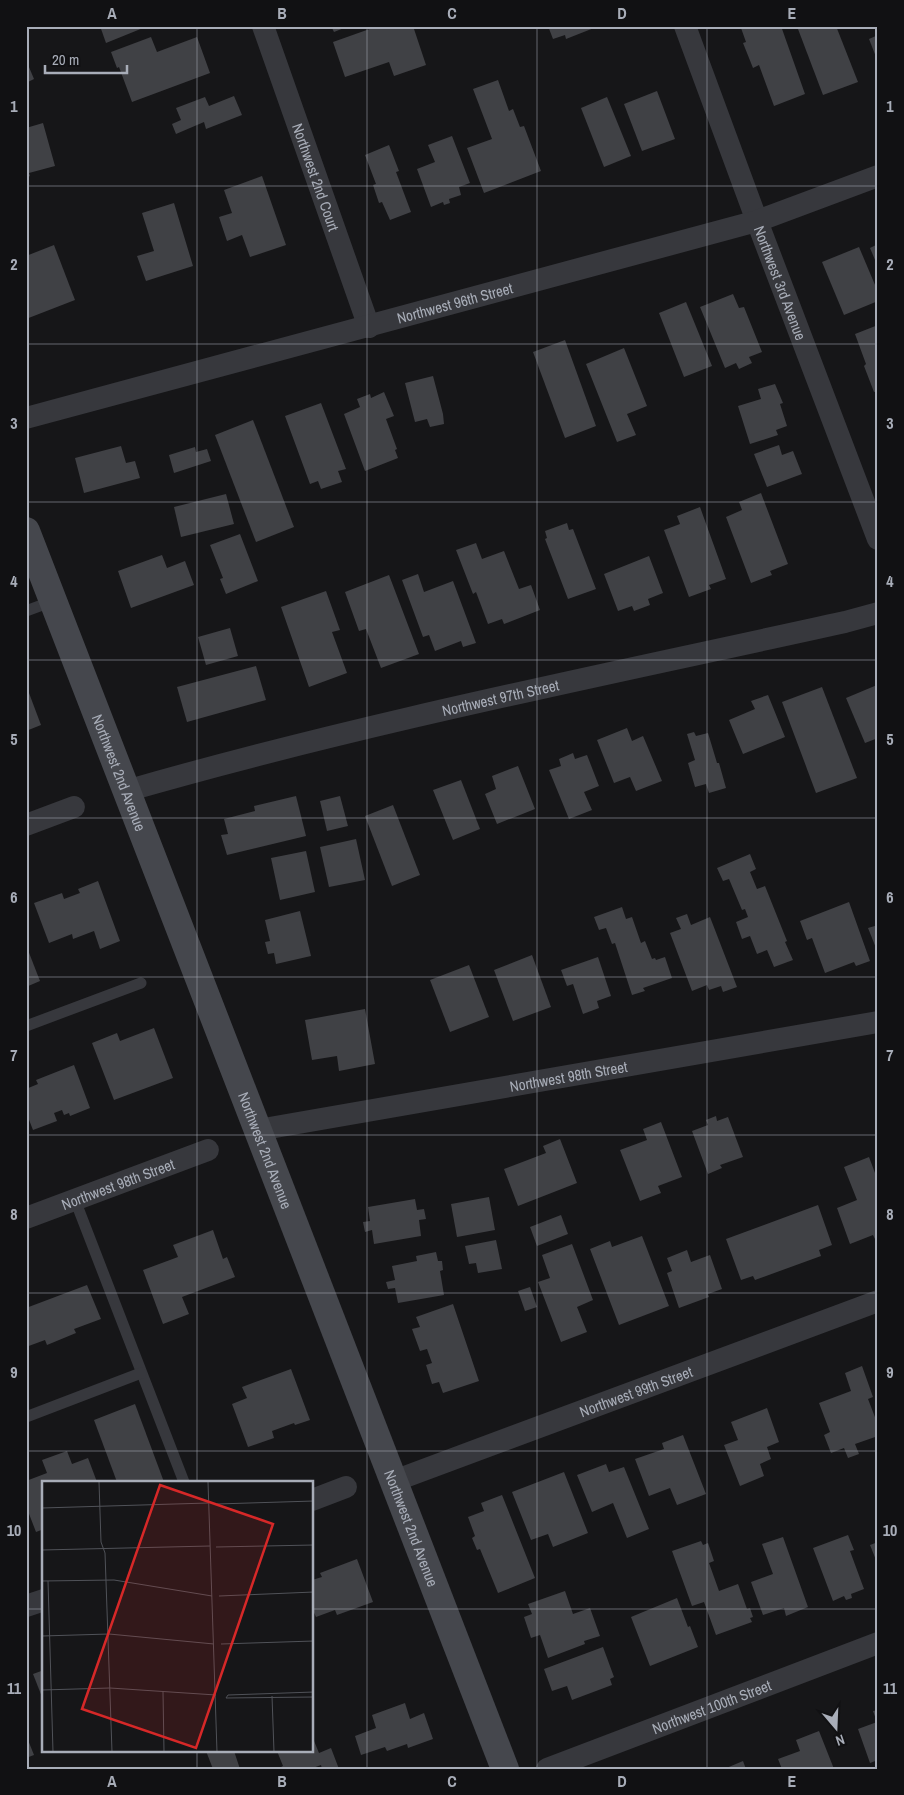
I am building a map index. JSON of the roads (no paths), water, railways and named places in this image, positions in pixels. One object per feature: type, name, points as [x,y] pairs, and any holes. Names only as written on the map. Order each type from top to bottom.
[{"type":"street","name":"Northwest 2nd Court","points":[[263,26],[368,327]]},
{"type":"street","name":"Northwest 3rd Avenue","points":[[685,26],[878,539]]},
{"type":"street","name":"Northwest 96th Street","points":[[26,418],[757,221],[878,176]]},
{"type":"street","name":"Northwest 2nd Avenue","points":[[26,531],[505,1769]]},
{"type":"street","name":"Northwest 97th Street","points":[[126,791],[340,734],[878,613]]},
{"type":"street","points":[[26,826],[74,807]]},
{"type":"street","name":"Northwest 98th Street","points":[[258,1130],[878,1022]]},
{"type":"street","name":"Northwest 98th Street","points":[[26,1218],[208,1150]]},
{"type":"street","name":"Northwest 99th Street","points":[[394,1481],[878,1301]]},
{"type":"street","points":[[314,1499],[346,1487]]},
{"type":"street","points":[[26,1606],[42,1601]]},
{"type":"street","name":"Northwest 100th Street","points":[[547,1769],[878,1644]]},
{"type":"lane","points":[[26,611],[53,601]]},
{"type":"lane","points":[[26,1026],[140,983]]},
{"type":"lane","points":[[75,1200],[184,1481]]},
{"type":"lane","points":[[26,1417],[141,1373]]}]
